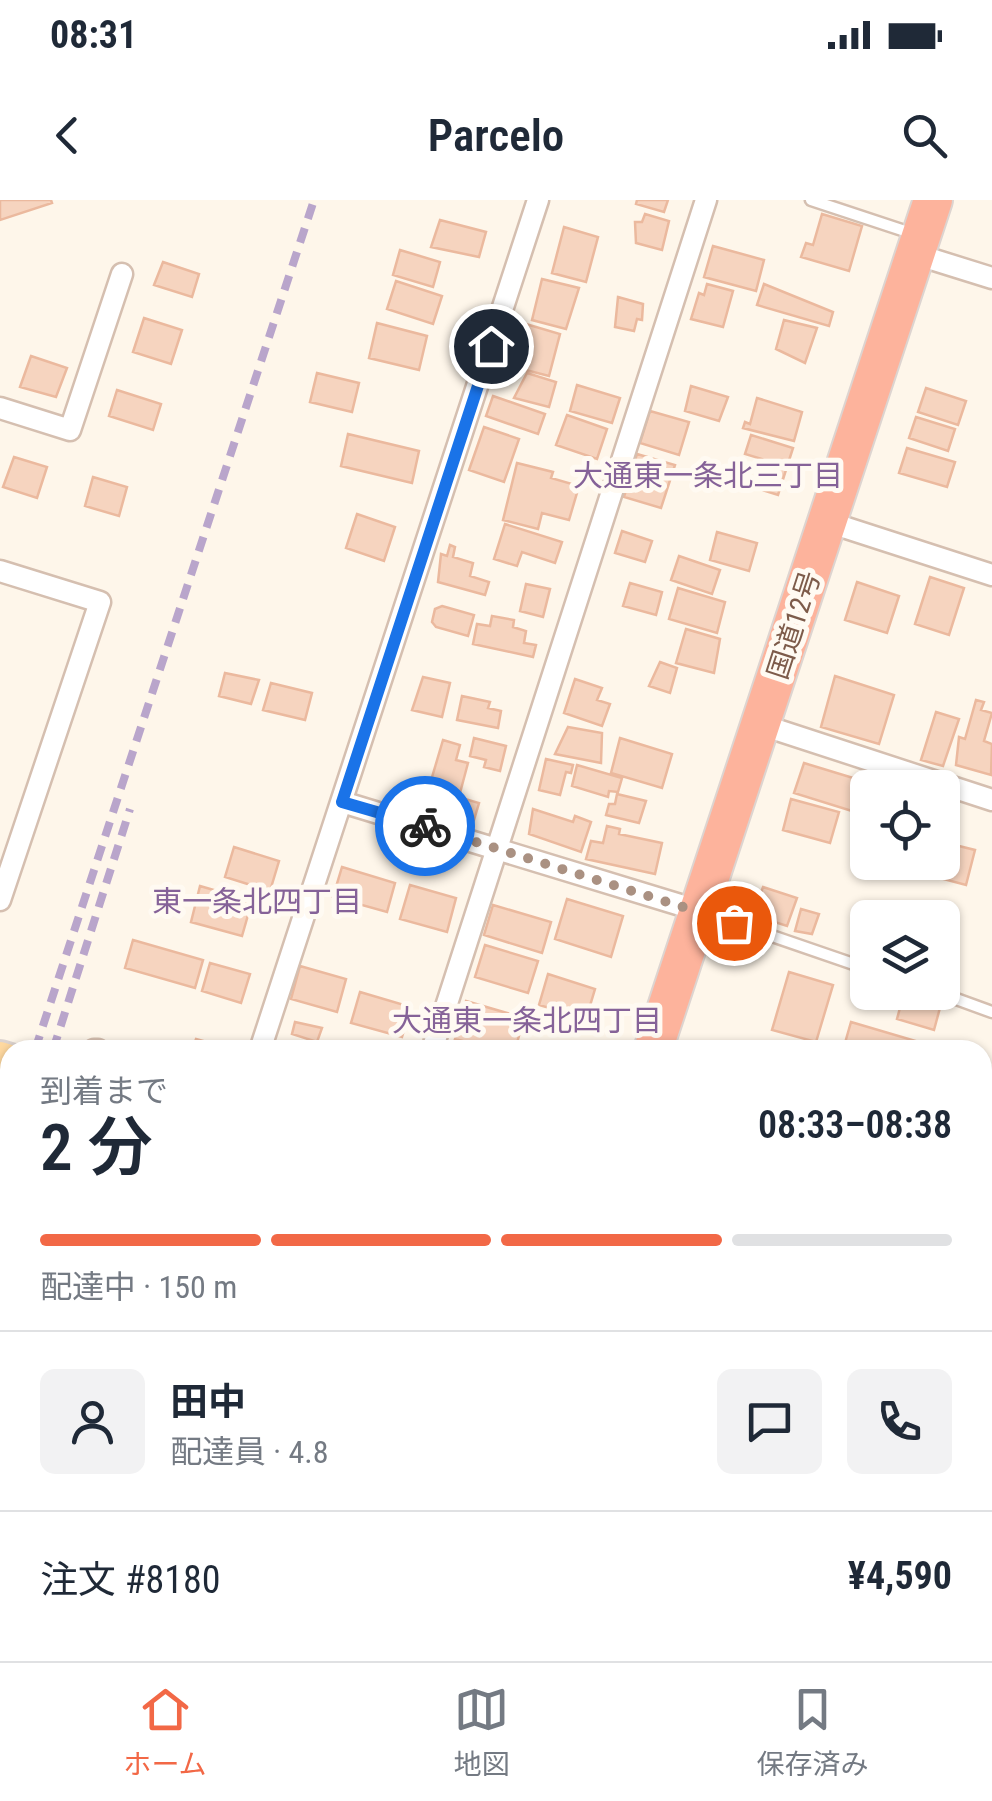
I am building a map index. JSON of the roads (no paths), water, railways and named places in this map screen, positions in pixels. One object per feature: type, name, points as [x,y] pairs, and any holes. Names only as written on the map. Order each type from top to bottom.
[{"type":"highway","name":"国道12号","points":[[656,1040],[933,200]]},
{"type":"street","points":[[263,1040],[538,200]]},
{"type":"street","points":[[435,1040],[706,200]]},
{"type":"street","points":[[918,245],[992,278]]},
{"type":"street","points":[[0,408],[70,430],[122,274]]},
{"type":"street","points":[[828,522],[992,575]]},
{"type":"street","points":[[0,571],[100,602],[0,900]]},
{"type":"street","points":[[762,724],[992,800]]},
{"type":"street","points":[[342,802],[700,911]]},
{"type":"lane","points":[[811,200],[918,245]]},
{"type":"lane","points":[[700,911],[850,963]]},
{"type":"lane","points":[[960,1001],[992,1012]]},
{"type":"railway","points":[[38,1040],[314,200]]},
{"type":"railway","points":[[56,1040],[130,809]]},
{"type":"district","name":"大通東一条北三丁目","points":[[708,475]]},
{"type":"district","name":"東一条北四丁目","points":[[257,901]]},
{"type":"district","name":"大通東一条北四丁目","points":[[527,1020]]}]
